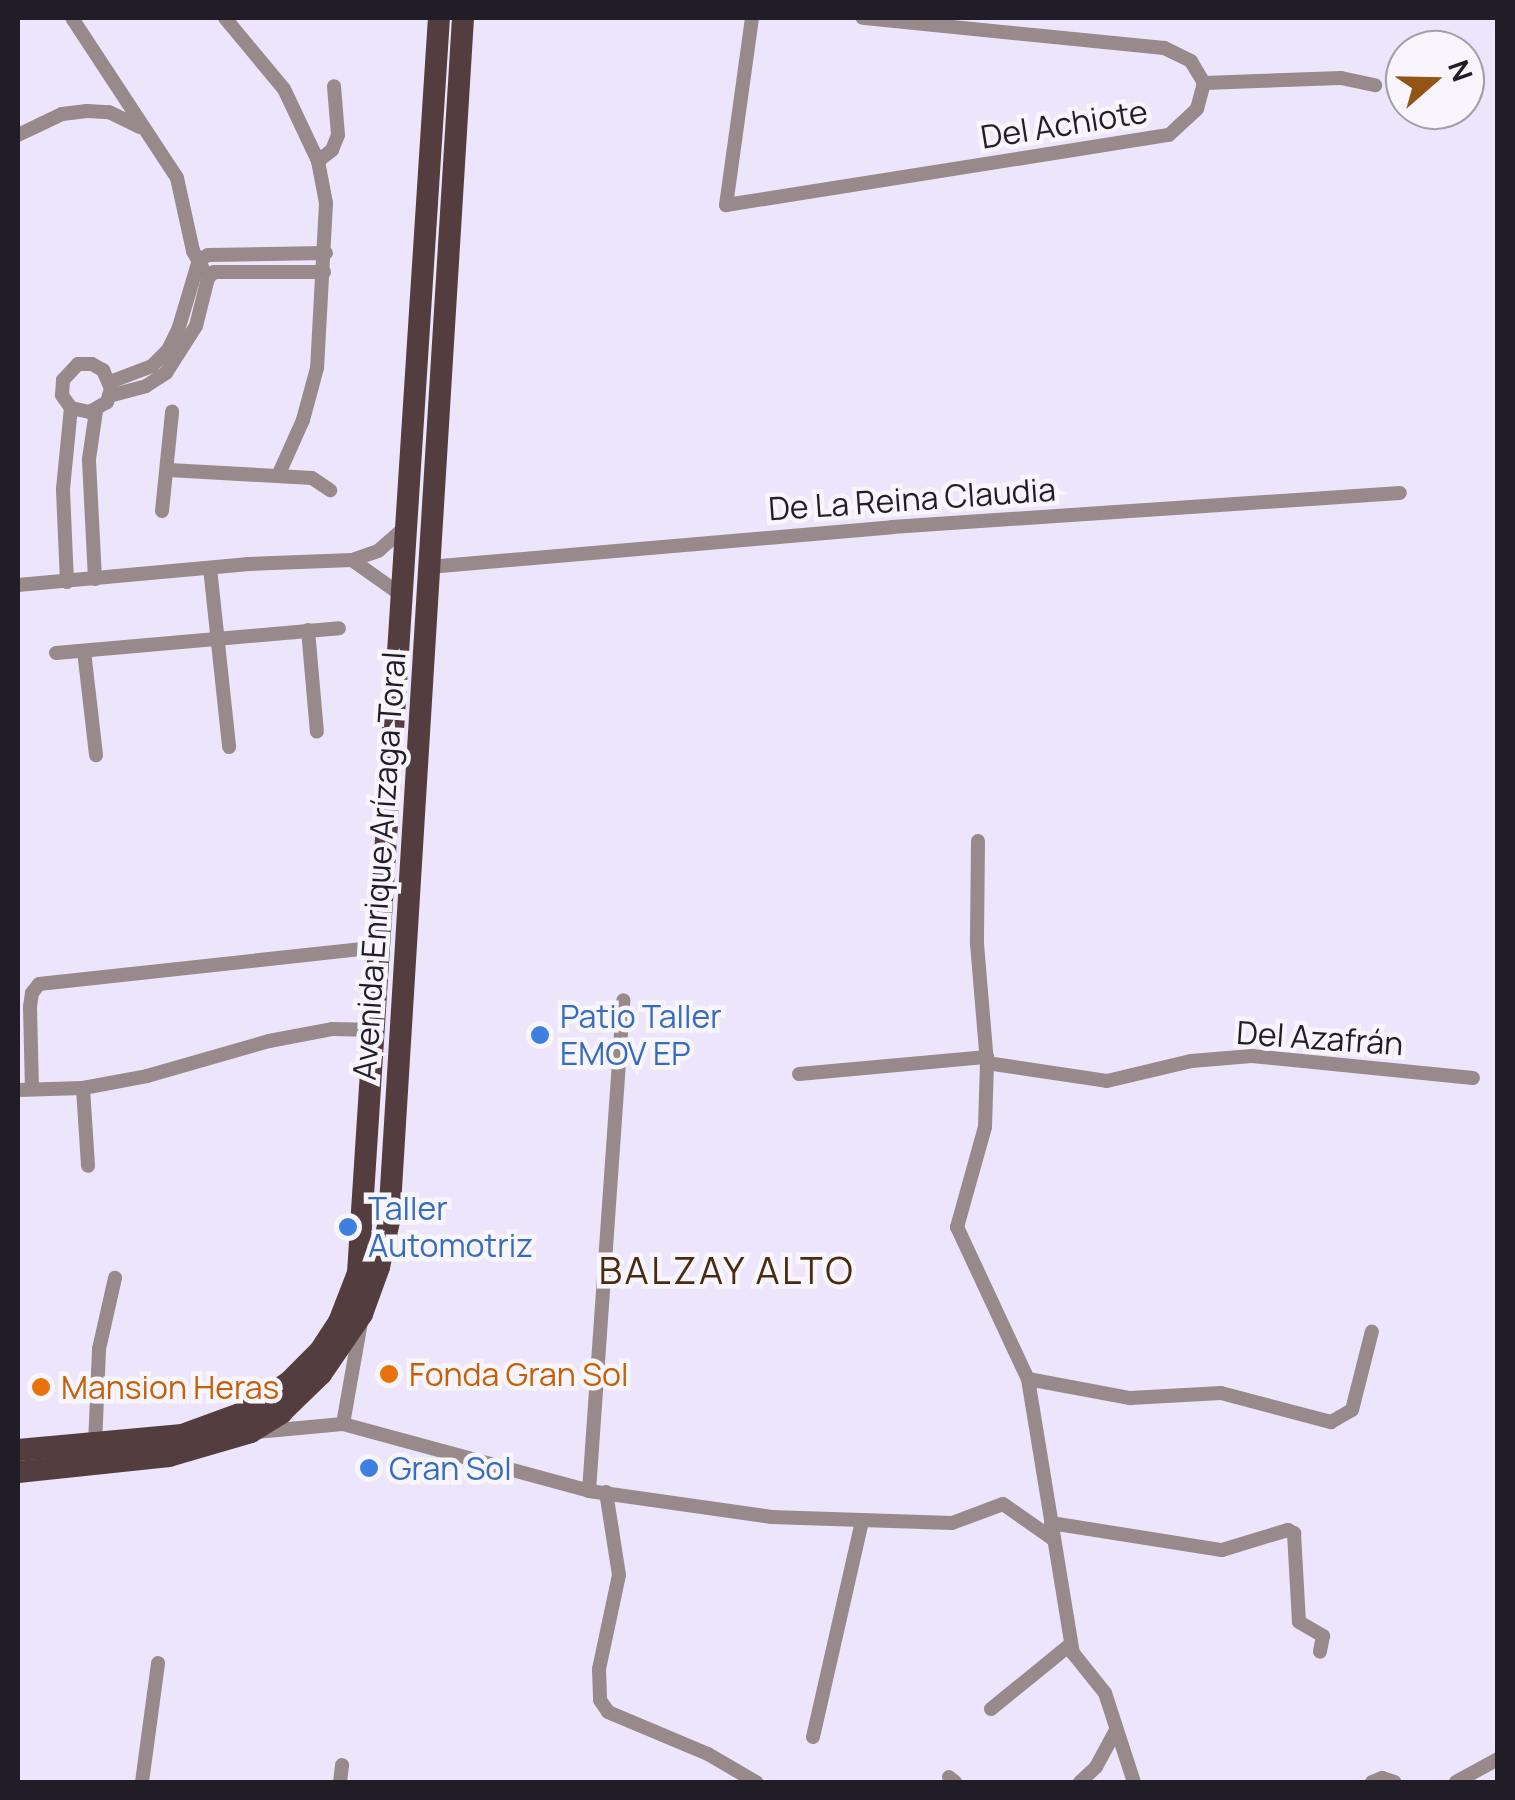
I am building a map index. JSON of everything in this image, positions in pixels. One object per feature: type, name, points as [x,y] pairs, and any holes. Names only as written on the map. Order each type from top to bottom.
[{"type":"main road","name":"Avenida Enrique Arízaga Toral","points":[[18,1450],[182,1435],[214,1426],[289,1382],[320,1351],[345,1307],[362,1254],[403,530],[439,18]]},
{"type":"main road","name":"Avenida Enrique Arízaga Toral","points":[[18,1472],[169,1456],[250,1432],[281,1414],[321,1374],[362,1314],[389,1221],[463,18]]},
{"type":"main road","points":[[375,1041],[400,1057]]},
{"type":"street","points":[[72,18],[178,178],[190,238],[208,278],[196,326],[166,374],[146,386],[110,389]]},
{"type":"street","points":[[225,18],[284,89],[318,161],[326,203],[317,368],[303,420],[278,476]]},
{"type":"street","name":"Del Achiote","points":[[752,18],[726,205],[1169,135],[1197,109],[1204,84],[1191,61],[1164,48],[862,18]]},
{"type":"street","points":[[1204,84],[1341,78],[1374,85]]},
{"type":"street","points":[[318,161],[332,150],[338,135],[334,86]]},
{"type":"street","points":[[18,135],[24,124],[62,114],[98,112],[125,118],[149,133]]},
{"type":"street","points":[[94,579],[89,459],[96,410],[110,389],[152,366],[168,350],[180,328],[199,260],[208,255],[326,253]]},
{"type":"street","points":[[208,278],[234,270],[324,272]]},
{"type":"street","points":[[68,582],[63,489],[71,408],[61,388],[71,368],[92,364],[104,370],[110,389]]},
{"type":"street","points":[[71,408],[96,410]]},
{"type":"street","points":[[162,511],[172,412]]},
{"type":"street","points":[[169,470],[312,478],[330,490]]},
{"type":"street","name":"De La Reina Claudia","points":[[429,567],[892,527],[1400,493]]},
{"type":"street","points":[[18,586],[210,568],[352,560],[378,551],[403,530]]},
{"type":"street","points":[[352,560],[400,594]]},
{"type":"street","points":[[210,568],[228,747]]},
{"type":"street","points":[[56,652],[339,628]]},
{"type":"street","points":[[308,630],[317,732]]},
{"type":"street","points":[[84,650],[96,754]]},
{"type":"street","points":[[978,841],[978,944],[987,1060],[985,1127],[957,1227],[1028,1379],[1072,1644],[1079,1664],[1104,1693],[1134,1782]]},
{"type":"street","points":[[375,1041],[332,1029],[269,1041],[146,1076],[83,1088],[24,1090],[30,1007],[32,993],[39,984],[381,947]]},
{"type":"street","points":[[589,1491],[623,1000]]},
{"type":"street","name":"Del Azafrán","points":[[799,1074],[987,1060],[1107,1081],[1191,1061],[1252,1056],[1473,1078]]},
{"type":"street","points":[[83,1088],[87,1095],[88,1166]]},
{"type":"street","points":[[95,1445],[99,1349],[115,1278]]},
{"type":"street","points":[[343,1424],[362,1314]]},
{"type":"street","points":[[1028,1379],[1130,1398],[1221,1393],[1331,1422],[1352,1410],[1372,1330]]},
{"type":"street","points":[[250,1432],[343,1424],[589,1491],[771,1517],[952,1524],[1003,1504],[1053,1539]]},
{"type":"street","points":[[606,1492],[619,1575],[599,1669],[600,1700],[608,1712],[708,1754],[756,1782]]},
{"type":"street","points":[[813,1737],[862,1521]]},
{"type":"street","points":[[1050,1522],[1222,1550],[1288,1530],[1294,1533],[1299,1622],[1323,1636],[1320,1652]]},
{"type":"street","points":[[990,1709],[1072,1644]]},
{"type":"street","points":[[142,1782],[158,1663]]},
{"type":"street","points":[[1080,1782],[1096,1767],[1116,1730]]},
{"type":"street","points":[[1456,1782],[1498,1758]]},
{"type":"street","points":[[340,1782],[342,1765]]},
{"type":"street","points":[[1372,1782],[1382,1778],[1394,1782]]},
{"type":"place","name":"Patio Taller EMOV EP","points":[[540,1035]]},
{"type":"place","name":"Taller Automotriz","points":[[348,1227]]},
{"type":"place","name":"Fonda Gran Sol","points":[[389,1374]]},
{"type":"place","name":"Mansion Heras","points":[[41,1387]]},
{"type":"place","name":"Gran Sol","points":[[369,1468]]},
{"type":"district","name":"BALZAY ALTO","points":[[727,1270]]}]
